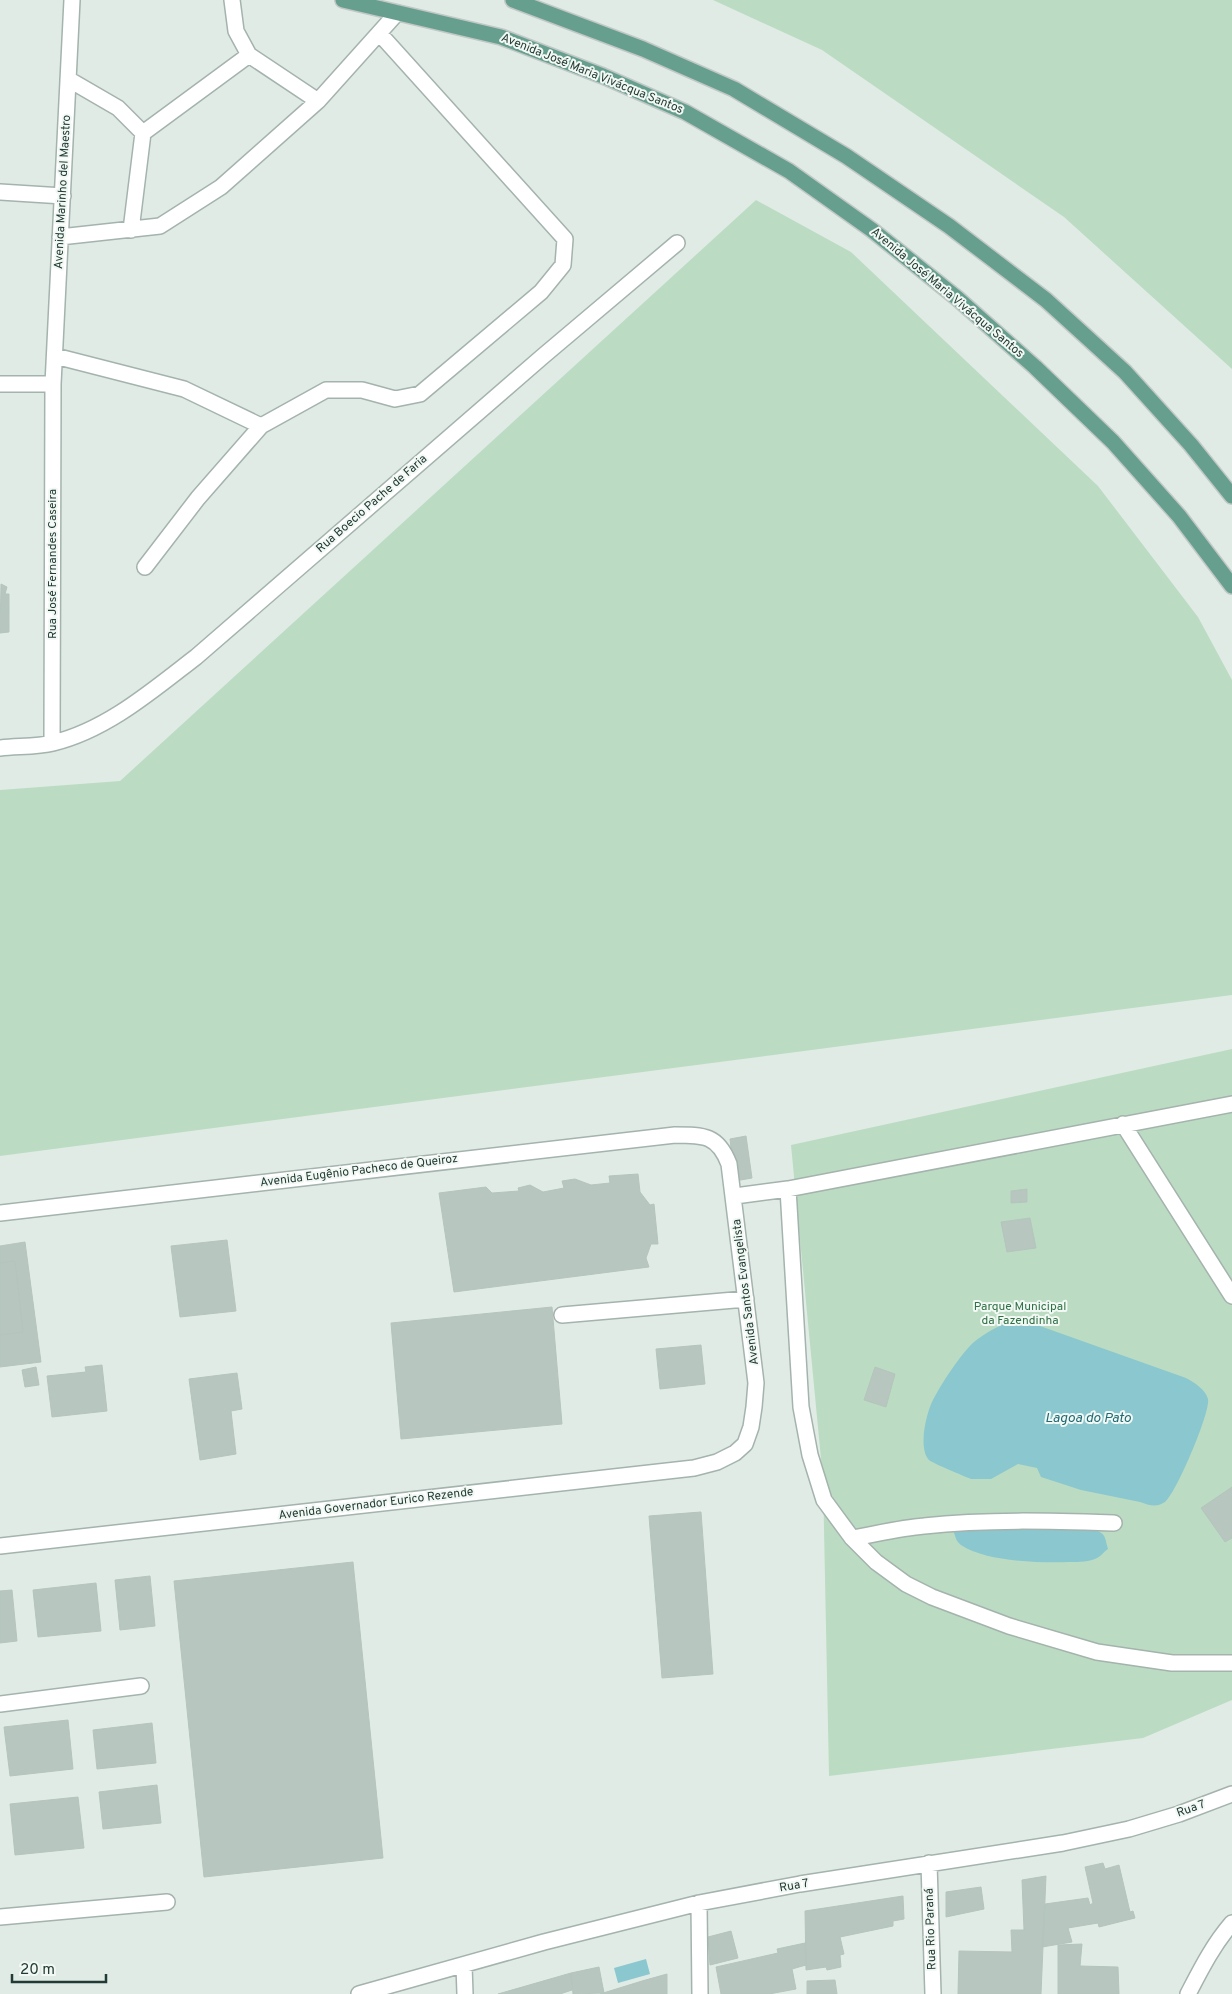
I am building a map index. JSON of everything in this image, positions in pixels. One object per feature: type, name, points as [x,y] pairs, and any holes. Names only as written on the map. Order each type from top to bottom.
[{"type":"main road","name":"Avenida José Maria Vivácqua Santos","points":[[343,0],[501,37],[603,76],[685,112],[788,171],[872,230],[957,298],[1035,367],[1113,442],[1179,516],[1232,586]]},
{"type":"main road","points":[[513,0],[642,49],[734,89],[846,156],[949,226],[1046,300],[1125,372],[1191,444],[1232,496]]},
{"type":"street","name":"Avenida Marinho del Maestro","points":[[54,384],[72,0]]},
{"type":"street","points":[[232,0],[236,31],[249,55],[318,101]]},
{"type":"street","points":[[60,237],[160,226],[221,187],[318,101],[397,13]]},
{"type":"street","points":[[145,567],[198,498],[261,426],[326,390],[362,390],[395,399],[420,394],[541,292],[563,265],[565,239],[379,33]]},
{"type":"street","points":[[131,230],[143,133],[249,55]]},
{"type":"street","points":[[68,79],[118,108],[143,133]]},
{"type":"street","points":[[0,192],[63,196]]},
{"type":"street","name":"Rua Boecio Pache de Faria","points":[[0,748],[52,743],[82,733],[114,716],[143,697],[196,657],[542,357],[677,243]]},
{"type":"street","points":[[55,356],[184,389],[261,426]]},
{"type":"street","points":[[0,384],[54,384]]},
{"type":"street","name":"Rua José Fernandes Caseira","points":[[52,743],[54,384]]},
{"type":"street","points":[[734,1196],[788,1189],[1232,1104]]},
{"type":"street","points":[[1123,1124],[1232,1296]]},
{"type":"street","name":"Avenida Eugênio Pacheco de Queiroz","points":[[0,1213],[675,1135],[691,1135],[717,1142]]},
{"type":"street","name":"Avenida Santos Evangelista","points":[[717,1142],[724,1151],[729,1164],[756,1383],[751,1426],[745,1444]]},
{"type":"street","points":[[788,1189],[802,1417],[810,1455],[824,1500],[852,1538],[876,1562],[906,1584],[932,1597],[1009,1626],[1098,1652],[1172,1663],[1232,1663]]},
{"type":"street","points":[[562,1315],[746,1299]]},
{"type":"street","name":"Avenida Governador Eurico Rezende","points":[[0,1546],[694,1468],[718,1462],[735,1453],[745,1444]]},
{"type":"street","points":[[852,1538],[922,1526],[976,1522],[1021,1520],[1114,1523]]},
{"type":"street","points":[[0,1704],[141,1686]]},
{"type":"street","name":"Rua 7","points":[[359,1994],[544,1942],[699,1903],[929,1863],[1063,1843],[1129,1829],[1179,1814],[1232,1794]]},
{"type":"street","name":"Rua Rio Paraná","points":[[929,1863],[932,1994]]},
{"type":"street","points":[[0,1917],[167,1902]]},
{"type":"street","points":[[699,1903],[700,1994]]},
{"type":"street","points":[[1188,1994],[1220,1937],[1232,1923]]},
{"type":"street","points":[[464,1965],[465,1994]]},
{"type":"green space","points":[[713,0],[1232,0],[1232,369],[1064,217],[822,50]]},
{"type":"green space","points":[[756,200],[851,252],[1098,486],[1198,617],[1232,680],[1232,995],[0,1156],[0,790],[120,781]]},
{"type":"green space","name":"Parque Municipal da Fazendinha","points":[[1232,1049],[1232,1700],[1143,1738],[829,1776],[823,1480],[791,1145]]},
{"type":"water","name":"Lagoa do Pato","points":[[1011,1321],[1040,1326],[1186,1378],[1202,1389],[1208,1399],[1199,1435],[1177,1484],[1165,1502],[1159,1505],[1152,1505],[1081,1490],[1041,1477],[1037,1468],[1018,1464],[991,1479],[971,1479],[929,1460],[924,1448],[924,1431],[932,1402],[940,1387],[957,1362],[974,1342],[992,1330]]},
{"type":"water","points":[[1088,1528],[1098,1531],[1103,1535],[1108,1549],[1094,1559],[1077,1562],[1030,1562],[985,1555],[961,1545],[954,1533],[955,1529]]},
{"type":"water","points":[[646,1959],[650,1974],[618,1983],[614,1968]]},
{"type":"building","points":[[1,584],[7,587],[5,594],[9,594],[9,632],[0,633]]},
{"type":"building","points":[[746,1136],[752,1178],[735,1181],[730,1139]]},
{"type":"building","points":[[638,1174],[640,1192],[650,1205],[654,1204],[658,1244],[651,1244],[646,1258],[649,1267],[454,1292],[439,1193],[486,1187],[492,1193],[519,1191],[518,1188],[530,1185],[543,1192],[564,1188],[562,1181],[575,1179],[591,1185],[610,1183],[609,1176]]},
{"type":"building","points":[[1027,1189],[1027,1202],[1011,1203],[1011,1191]]},
{"type":"building","points":[[1030,1218],[1036,1248],[1007,1252],[1001,1222]]},
{"type":"building","points":[[227,1240],[236,1311],[180,1317],[171,1246]]},
{"type":"building","points":[[25,1242],[41,1362],[0,1367],[0,1246]]},
{"type":"building","points":[[15,1261],[23,1332],[0,1335],[0,1263]]},
{"type":"building","points":[[552,1307],[562,1424],[401,1439],[391,1323]]},
{"type":"building","points":[[701,1345],[705,1384],[660,1389],[656,1349]]},
{"type":"building","points":[[102,1365],[107,1411],[52,1417],[47,1376],[86,1372],[85,1367]]},
{"type":"building","points":[[36,1367],[39,1385],[25,1387],[22,1370]]},
{"type":"building","points":[[875,1367],[895,1374],[886,1407],[864,1400]]},
{"type":"building","points":[[237,1373],[242,1409],[231,1411],[236,1454],[200,1460],[189,1379]]},
{"type":"building","points":[[1232,1487],[1232,1538],[1225,1542],[1201,1508]]},
{"type":"building","points":[[701,1512],[713,1674],[662,1678],[649,1516]]},
{"type":"building","points":[[353,1562],[383,1858],[204,1877],[174,1581]]},
{"type":"building","points":[[150,1576],[155,1626],[120,1630],[115,1580]]},
{"type":"building","points":[[96,1583],[101,1631],[38,1637],[33,1590]]},
{"type":"building","points":[[12,1590],[17,1641],[0,1643],[0,1591]]},
{"type":"building","points":[[68,1720],[73,1769],[10,1776],[4,1727]]},
{"type":"building","points":[[152,1723],[156,1763],[97,1769],[93,1730]]},
{"type":"building","points":[[157,1785],[161,1823],[103,1829],[99,1792]]},
{"type":"building","points":[[78,1797],[84,1848],[15,1855],[10,1804]]},
{"type":"building","points":[[1103,1863],[1105,1869],[1119,1865],[1130,1912],[1133,1911],[1135,1918],[1099,1927],[1098,1923],[1068,1928],[1072,1942],[1042,1947],[1045,1904],[1088,1898],[1090,1905],[1093,1903],[1085,1867]]},
{"type":"building","points":[[1046,1876],[1041,1994],[958,1994],[959,1951],[1012,1952],[1011,1930],[1024,1930],[1022,1880]]},
{"type":"building","points":[[981,1887],[984,1909],[946,1917],[946,1892]]},
{"type":"building","points":[[903,1896],[904,1919],[893,1921],[893,1926],[840,1937],[844,1954],[840,1955],[841,1967],[827,1970],[826,1967],[806,1970],[805,1911]]},
{"type":"building","points":[[731,1931],[738,1958],[710,1965],[708,1937]]},
{"type":"building","points":[[805,1943],[806,1965],[792,1969],[796,1989],[769,1994],[721,1994],[716,1967],[778,1953],[777,1949]]},
{"type":"building","points":[[1082,1944],[1080,1966],[1118,1967],[1119,1994],[1058,1994],[1058,1945]]},
{"type":"building","points":[[599,1967],[604,1993],[573,1994],[571,1973]]},
{"type":"building","points":[[571,1973],[572,1990],[560,1994],[498,1994]]},
{"type":"building","points":[[667,1974],[667,1994],[600,1994],[642,1981]]},
{"type":"building","points":[[835,1980],[837,1994],[807,1994],[807,1981]]}]
